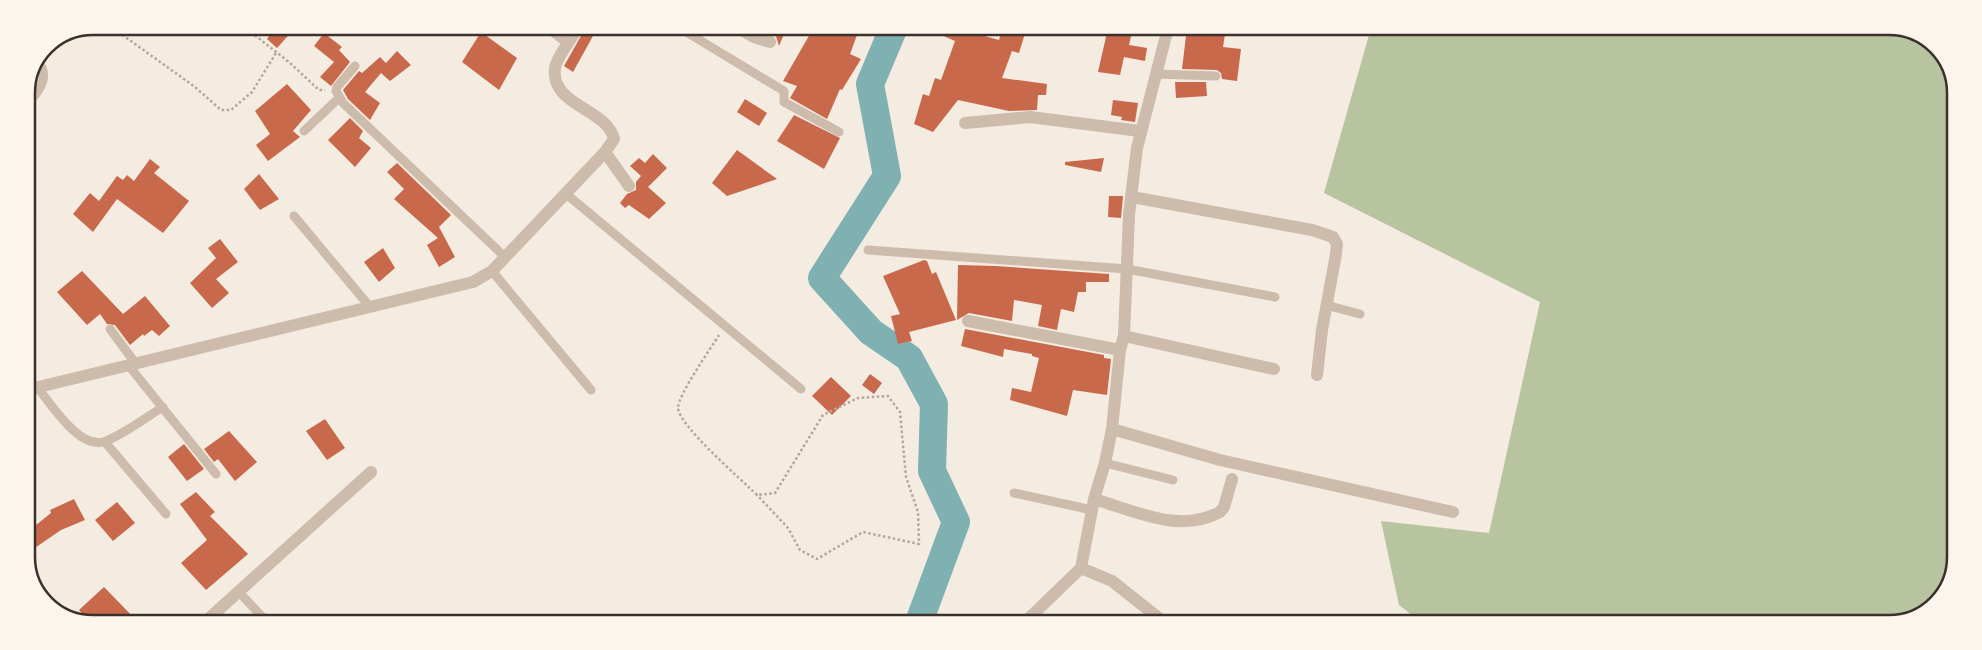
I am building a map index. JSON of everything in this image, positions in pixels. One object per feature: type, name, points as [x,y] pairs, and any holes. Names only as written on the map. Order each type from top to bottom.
[{"type":"street","points":[[35,388],[473,282],[492,271],[605,152],[614,140],[613,132],[561,92],[556,80],[555,66],[573,35]]},
{"type":"street","points":[[750,35],[770,42]]},
{"type":"street","points":[[1032,615],[1081,568],[1093,504],[1105,463],[1112,429],[1120,350],[1124,336],[1127,269],[1137,148],[1166,35]]},
{"type":"street","points":[[966,123],[1030,117],[1140,131]]},
{"type":"street","points":[[605,152],[629,186]]},
{"type":"street","points":[[1132,197],[1326,234],[1333,238],[1337,244],[1326,305],[1317,375]]},
{"type":"street","points":[[968,321],[1120,350]]},
{"type":"street","points":[[1124,336],[1274,369]]},
{"type":"street","points":[[1112,429],[1220,460],[1454,512]]},
{"type":"street","points":[[212,615],[371,472]]},
{"type":"street","points":[[1093,504],[1166,521],[1185,522],[1220,512],[1224,507],[1232,479]]},
{"type":"street","points":[[1081,568],[1112,580],[1155,615]]},
{"type":"lane","points":[[556,35],[568,44]]},
{"type":"lane","points":[[691,35],[784,91],[784,102],[840,132]]},
{"type":"lane","points":[[35,96],[43,82],[42,66]]},
{"type":"lane","points":[[355,66],[336,87],[338,94],[505,257]]},
{"type":"lane","points":[[1156,74],[1216,76]]},
{"type":"lane","points":[[304,131],[338,94]]},
{"type":"lane","points":[[565,193],[802,389]]},
{"type":"lane","points":[[294,216],[370,306]]},
{"type":"lane","points":[[868,250],[1127,269],[1276,297]]},
{"type":"lane","points":[[492,271],[591,390]]},
{"type":"lane","points":[[1326,305],[1360,314]]},
{"type":"lane","points":[[110,329],[132,365],[163,408],[216,474]]},
{"type":"lane","points":[[35,392],[76,434],[94,442],[105,442],[163,408]]},
{"type":"lane","points":[[105,442],[166,514]]},
{"type":"lane","points":[[1105,463],[1173,480]]},
{"type":"lane","points":[[1014,493],[1093,504]]},
{"type":"lane","points":[[238,591],[260,615]]},
{"type":"path","points":[[123,35],[196,87],[221,110],[231,110],[252,92],[276,53]]},
{"type":"path","points":[[254,35],[290,62],[319,90],[338,94]]},
{"type":"path","points":[[725,325],[683,394],[678,408],[684,424],[788,528],[800,550],[818,559],[863,532],[919,544],[918,512],[906,477],[900,412],[888,396],[858,398],[823,415],[775,493],[757,495]]},
{"type":"green space","points":[[1369,35],[1897,35],[1915,41],[1930,52],[1939,64],[1944,74],[1947,89],[1947,565],[1943,579],[1937,589],[1933,595],[1918,607],[1897,615],[1412,615],[1399,605],[1381,521],[1489,533],[1540,302],[1324,193]]},
{"type":"building","points":[[270,35],[289,35],[277,48],[267,39]]},
{"type":"building","points":[[322,35],[327,35],[342,47],[339,50],[350,62],[331,86],[320,77],[334,62],[314,46]]},
{"type":"building","points":[[479,35],[485,35],[517,58],[499,90],[462,62]]},
{"type":"building","points":[[581,35],[594,35],[573,72],[564,66]]},
{"type":"building","points":[[773,35],[784,35],[779,46],[776,36]]},
{"type":"building","points":[[809,35],[857,35],[850,54],[861,59],[842,90],[840,89],[827,119],[790,98],[797,86],[783,81]]},
{"type":"building","points":[[941,35],[981,35],[999,40],[1000,35],[1024,35],[1019,53],[1012,51],[1002,78],[1047,84],[1046,95],[1038,95],[1037,110],[1009,111],[958,100],[933,132],[914,124],[923,94],[929,96],[935,78],[941,80],[955,41]]},
{"type":"building","points":[[1106,35],[1131,35],[1129,45],[1147,48],[1145,61],[1124,57],[1120,75],[1098,72]]},
{"type":"building","points":[[1186,35],[1225,35],[1223,47],[1241,49],[1237,81],[1222,79],[1221,73],[1217,70],[1182,69]]},
{"type":"building","points":[[397,51],[411,65],[390,81],[381,73],[365,92],[380,103],[370,120],[348,99],[343,90],[359,71],[362,73],[380,57],[386,63]]},
{"type":"building","points":[[1175,82],[1206,82],[1207,96],[1176,98]]},
{"type":"building","points":[[287,84],[311,110],[293,131],[300,137],[268,161],[256,145],[270,134],[255,111]]},
{"type":"building","points":[[745,99],[767,113],[759,126],[737,112]]},
{"type":"building","points":[[1113,100],[1138,103],[1135,122],[1121,120],[1122,117],[1111,115]]},
{"type":"building","points":[[794,115],[840,138],[824,169],[777,141]]},
{"type":"building","points":[[350,118],[363,131],[359,138],[371,148],[355,167],[328,140]]},
{"type":"building","points":[[737,150],[777,179],[727,196],[712,183]]},
{"type":"building","points":[[653,154],[667,168],[648,187],[666,203],[649,219],[629,205],[625,208],[620,203],[627,194],[636,190],[636,182],[641,176],[630,166],[639,158],[645,163]]},
{"type":"building","points":[[1104,158],[1101,172],[1065,165],[1065,162]]},
{"type":"building","points":[[150,159],[160,167],[154,173],[189,201],[163,233],[117,199],[93,232],[73,214],[90,193],[99,201],[117,176],[123,180],[127,175],[134,181]]},
{"type":"building","points":[[397,163],[451,215],[439,227],[455,257],[439,267],[427,245],[438,238],[394,199],[404,189],[387,172]]},
{"type":"building","points":[[259,174],[279,199],[260,210],[244,189]]},
{"type":"building","points":[[1109,196],[1123,196],[1121,218],[1108,217]]},
{"type":"building","points":[[220,239],[238,262],[216,279],[229,293],[212,308],[190,283],[216,258],[208,248]]},
{"type":"building","points":[[383,248],[395,268],[379,282],[364,262]]},
{"type":"building","points":[[924,260],[927,261],[932,274],[936,272],[956,320],[909,332],[912,341],[898,344],[891,316],[900,314],[883,276]]},
{"type":"building","points":[[958,265],[1109,274],[1109,282],[1086,282],[1086,292],[1078,292],[1074,312],[1061,309],[1057,330],[1038,326],[1042,305],[1014,300],[1012,321],[969,313],[957,320]]},
{"type":"building","points":[[82,271],[123,314],[145,296],[170,326],[159,336],[152,330],[144,336],[143,334],[130,345],[115,325],[107,324],[100,314],[87,325],[57,292]]},
{"type":"building","points":[[965,329],[1104,355],[1104,358],[1111,359],[1107,395],[1073,390],[1067,416],[1010,400],[1012,388],[1031,392],[1039,358],[1032,356],[1032,354],[1004,349],[1003,357],[961,346]]},
{"type":"building","points":[[870,374],[882,383],[874,394],[862,385]]},
{"type":"building","points":[[831,377],[851,396],[832,415],[812,396]]},
{"type":"building","points":[[325,419],[345,448],[327,460],[306,431]]},
{"type":"building","points":[[229,431],[257,462],[235,481],[218,459],[214,462],[204,449]]},
{"type":"building","points":[[184,444],[204,469],[187,481],[168,457]]},
{"type":"building","points":[[196,492],[215,512],[210,516],[248,554],[206,590],[181,563],[207,540],[180,504]]},
{"type":"building","points":[[74,499],[85,520],[61,530],[35,548],[35,526],[51,513],[50,510]]},
{"type":"building","points":[[117,502],[135,523],[113,541],[95,520]]},
{"type":"building","points":[[104,587],[131,615],[85,615],[79,610]]},
{"type":"waterway","points":[[891,35],[870,84],[887,176],[822,278],[871,332],[909,358],[934,404],[932,471],[956,522],[922,615]]}]
